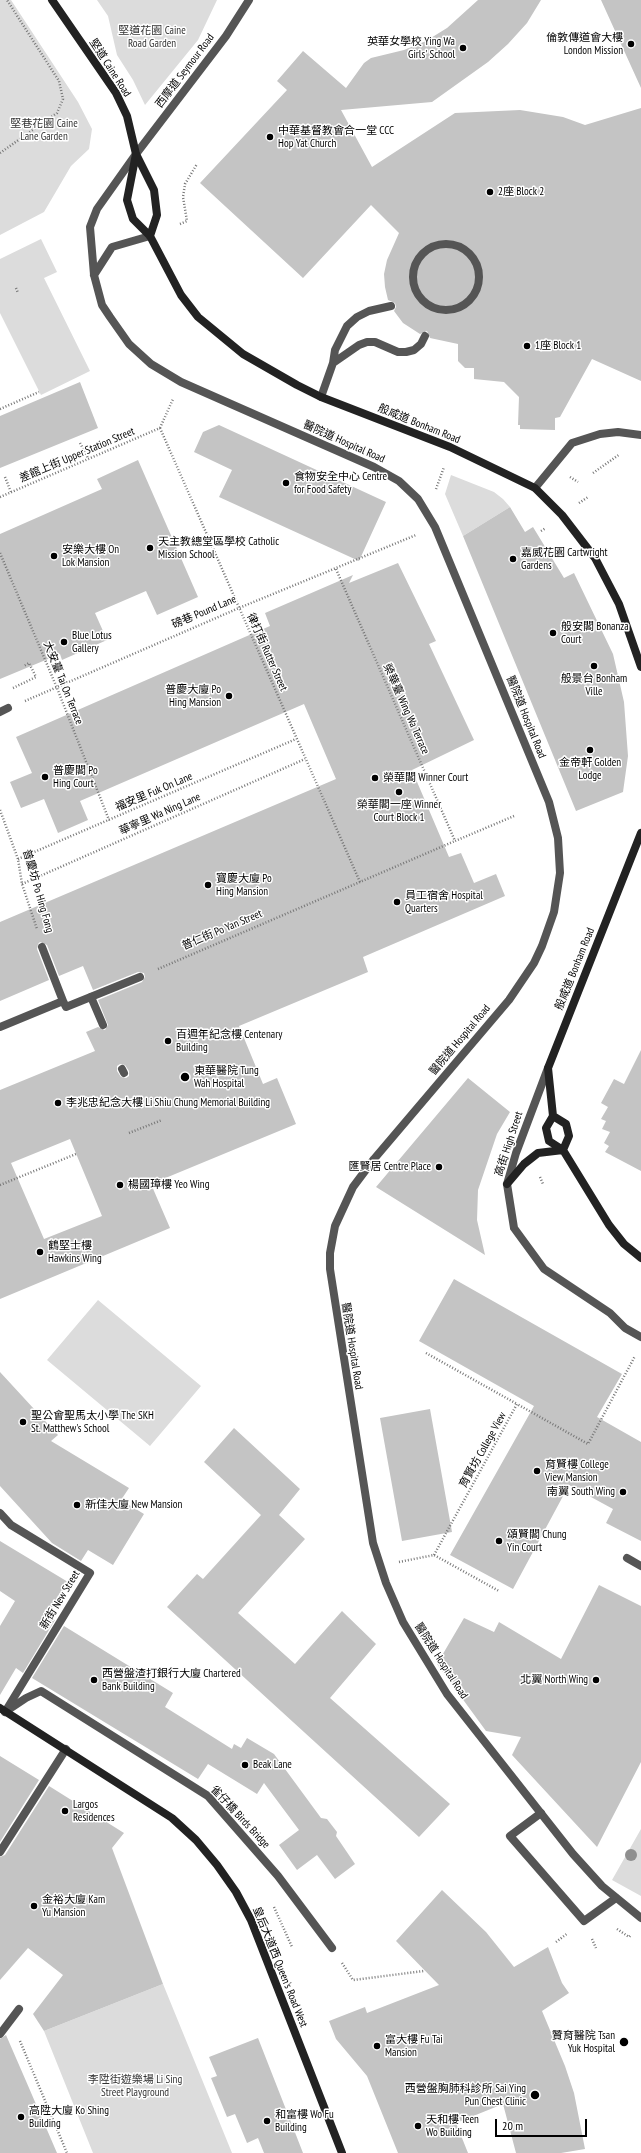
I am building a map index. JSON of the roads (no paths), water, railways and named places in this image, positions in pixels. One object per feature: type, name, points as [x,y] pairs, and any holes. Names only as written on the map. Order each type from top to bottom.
[{"type":"main road","name":"堅道 Caine Road","points":[[52,0],[116,93],[126,116],[136,154]]},
{"type":"main road","points":[[136,154],[154,190],[158,215],[150,236]]},
{"type":"main road","name":"般咸道 Bonham Road","points":[[136,154],[127,200],[133,219],[150,236],[181,295],[198,316],[242,354],[320,397],[450,447],[535,488],[562,515],[595,558],[619,604],[641,667]]},
{"type":"main road","name":"般咸道 Bonham Road","points":[[641,833],[548,1068],[553,1116],[546,1128],[548,1141],[563,1150],[608,1225],[624,1244],[641,1258]]},
{"type":"main road","points":[[507,1184],[524,1164],[538,1152],[563,1150],[569,1136],[566,1124],[553,1116]]},
{"type":"main road","name":"皇后大道西 Queen's Road West","points":[[3,1710],[172,1818],[196,1840],[218,1865],[236,1892],[251,1920],[342,2153]]},
{"type":"street","name":"西摩道 Seymour Road","points":[[136,154],[226,36],[249,0]]},
{"type":"street","name":"醫院道 Hospital Road","points":[[136,154],[102,202],[90,227],[94,275],[102,305],[129,344],[151,364],[181,382],[378,470],[399,482],[418,499],[435,527],[549,802],[555,823],[559,853],[559,888],[551,924],[542,946],[534,963],[509,1000],[374,1159],[353,1187],[336,1226],[330,1253],[330,1269],[373,1543],[386,1583],[402,1622],[435,1676],[587,1871],[616,1898],[641,1918]]},
{"type":"street","points":[[94,275],[112,247],[150,236]]},
{"type":"street","points":[[444,243],[456,245],[466,250],[474,258],[479,275],[477,292],[470,302],[460,308],[449,311],[437,309],[426,304],[418,296],[414,285],[413,274],[416,262],[423,253],[432,246],[444,243]]},
{"type":"street","points":[[320,397],[333,363],[335,350],[347,326],[357,317],[369,311],[391,306]]},
{"type":"street","points":[[333,363],[359,345],[367,342],[375,342],[398,352],[406,352],[421,344],[425,336]]},
{"type":"street","points":[[535,488],[572,443],[600,434],[618,432],[641,435]]},
{"type":"street","points":[[0,712],[8,708]]},
{"type":"street","name":"普慶坊 Po Hing Fong","points":[[42,947],[63,1000]]},
{"type":"street","points":[[0,1027],[63,1000],[66,1007],[140,977]]},
{"type":"street","points":[[91,997],[103,1025]]},
{"type":"street","name":"高街 High Street","points":[[548,1068],[516,1154],[507,1184],[514,1228],[544,1269],[610,1313],[625,1328],[641,1337]]},
{"type":"street","name":"新街 New Street","points":[[0,1513],[11,1525],[90,1573],[3,1710]]},
{"type":"street","points":[[627,1558],[641,1566]]},
{"type":"street","name":"雀仔橋 Birds Bridge","points":[[3,1710],[41,1691],[208,1796],[278,1876],[332,1948]]},
{"type":"street","points":[[0,1852],[66,1750]]},
{"type":"street","points":[[541,1813],[510,1836],[584,1921],[616,1898]]},
{"type":"street","points":[[0,2034],[20,2009]]},
{"type":"place","name":"倫敦傳道會大樓 London Mission","points":[[631,44]]},
{"type":"place","name":"英華女學校 Ying Wa Girls' School","points":[[463,48]]},
{"type":"place","name":"中華基督教會合一堂 CCC Hop Yat Church","points":[[270,137]]},
{"type":"place","name":"2座 Block 2","points":[[490,192]]},
{"type":"place","name":"1座 Block 1","points":[[527,346]]},
{"type":"place","name":"食物安全中心 Centre for Food Safety","points":[[286,483]]},
{"type":"place","name":"天主教總堂區學校 Catholic Mission School","points":[[150,548]]},
{"type":"place","name":"安樂大樓 On Lok Mansion","points":[[54,556]]},
{"type":"place","name":"嘉威花園 Cartwright Gardens","points":[[513,559]]},
{"type":"place","name":"般安閣 Bonanza Court","points":[[553,633]]},
{"type":"place","name":"Blue Lotus Gallery","points":[[64,642]]},
{"type":"place","name":"般景台 Bonham Ville","points":[[594,666]]},
{"type":"place","name":"普慶大廈 Po Hing Mansion","points":[[229,696]]},
{"type":"place","name":"金帝軒 Golden Lodge","points":[[590,750]]},
{"type":"place","name":"普慶閣 Po Hing Court","points":[[45,777]]},
{"type":"place","name":"榮華閣 Winner Court","points":[[375,778]]},
{"type":"place","name":"榮華閣一座 Winner Court Block 1","points":[[399,792]]},
{"type":"place","name":"寶慶大廈 Po Hing Mansion","points":[[208,885]]},
{"type":"place","name":"員工宿舍 Hospital Quarters","points":[[397,902]]},
{"type":"place","name":"百週年紀念樓 Centenary Building","points":[[168,1041]]},
{"type":"place","name":"東華醫院 Tung Wah Hospital","points":[[185,1077]]},
{"type":"place","name":"李兆忠紀念大樓 Li Shiu Chung Memorial Building","points":[[58,1103]]},
{"type":"place","name":"匯賢居 Centre Place","points":[[439,1167]]},
{"type":"place","name":"楊國璋樓 Yeo Wing","points":[[120,1185]]},
{"type":"place","name":"鶴堅士樓 Hawkins Wing","points":[[40,1252]]},
{"type":"place","name":"聖公會聖馬太小學 The SKH St. Matthew's School","points":[[23,1422]]},
{"type":"place","name":"育賢樓 College View Mansion","points":[[537,1471]]},
{"type":"place","name":"南翼 South Wing","points":[[623,1492]]},
{"type":"place","name":"新佳大廈 New Mansion","points":[[77,1505]]},
{"type":"place","name":"頌賢閣 Chung Yin Court","points":[[499,1541]]},
{"type":"place","name":"西營盤渣打銀行大廈 Chartered Bank Building","points":[[94,1680]]},
{"type":"place","name":"北翼 North Wing","points":[[596,1680]]},
{"type":"place","name":"Beak Lane","points":[[245,1765]]},
{"type":"place","name":"Largos Residences","points":[[65,1811]]},
{"type":"place","name":"金裕大廈 Kam Yu Mansion","points":[[34,1906]]},
{"type":"place","name":"贊育醫院 Tsan Yuk Hospital","points":[[624,2042]]},
{"type":"place","name":"富大樓 Fu Tai Mansion","points":[[377,2046]]},
{"type":"place","name":"西營盤胸肺科診所 Sai Ying Pun Chest Clinic","points":[[535,2095]]},
{"type":"place","name":"高陞大廈 Ko Shing Building","points":[[21,2117]]},
{"type":"place","name":"和富樓 Wo Fu Building","points":[[267,2121]]},
{"type":"place","name":"天和樓 Teen Wo Building","points":[[418,2126]]},
{"type":"park label","name":"堅道花園 Caine Road Garden","points":[[152,37]]},
{"type":"park label","name":"堅巷花園 Caine Lane Garden","points":[[44,130]]},
{"type":"park label","name":"李陞街遊樂場 Li Sing Street Playground","points":[[135,2086]]}]
